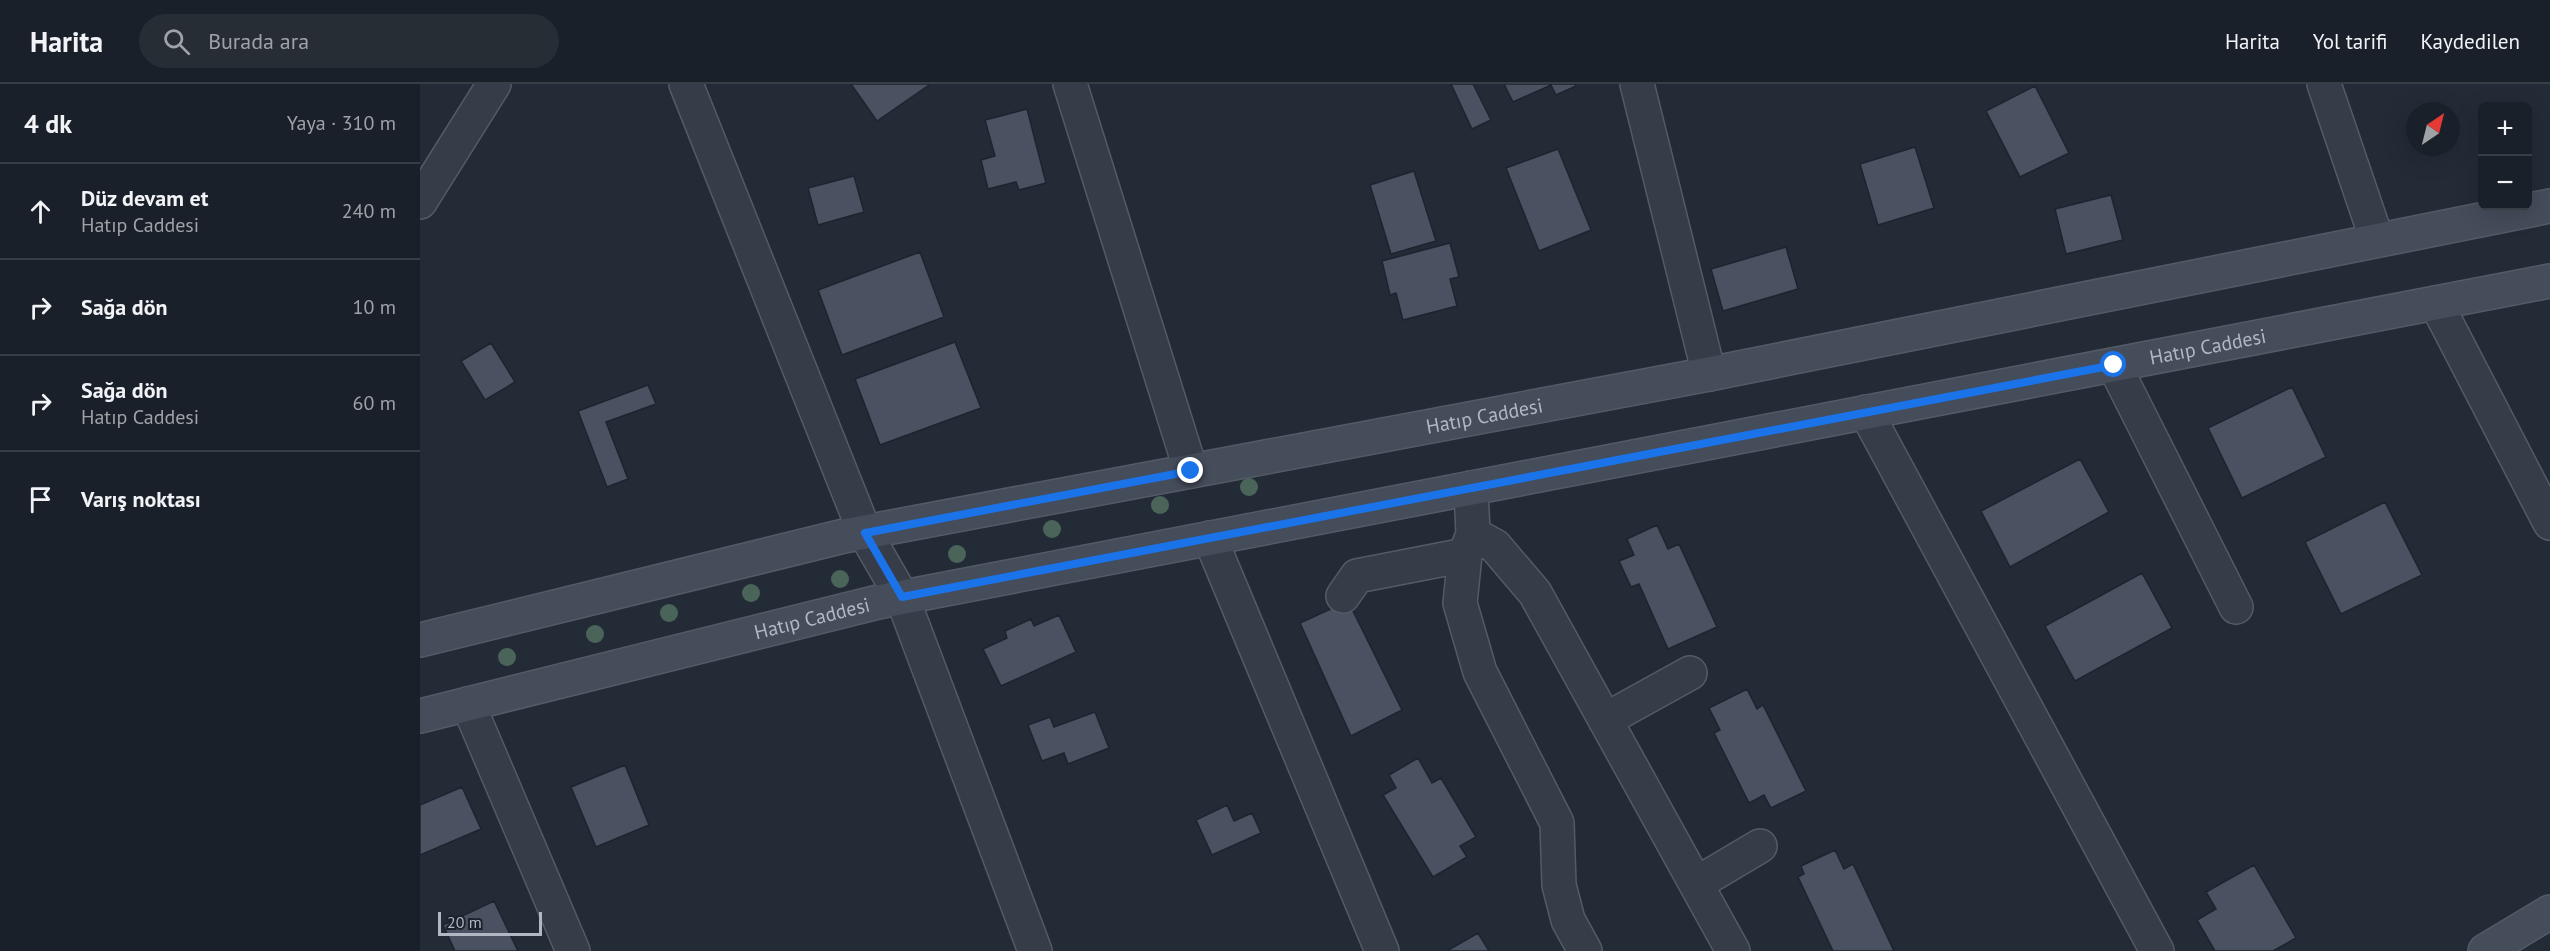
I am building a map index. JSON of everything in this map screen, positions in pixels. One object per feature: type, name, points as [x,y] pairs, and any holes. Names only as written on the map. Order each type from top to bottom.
[{"type":"main road","name":"Hatıp Caddesi","points":[[420,640],[865,533],[1709,374],[2550,206]]},
{"type":"main road","name":"Hatıp Caddesi","points":[[420,716],[902,597],[2550,281]]},
{"type":"main road","points":[[2485,951],[2550,912]]},
{"type":"street","points":[[420,202],[432,159],[494,84]]},
{"type":"street","points":[[686,84],[865,533],[902,597],[1035,951]]},
{"type":"street","points":[[1070,84],[1191,471]]},
{"type":"street","points":[[1637,84],[1709,374]]},
{"type":"street","points":[[2324,84],[2377,240]]},
{"type":"street","points":[[2436,303],[2550,523]]},
{"type":"street","points":[[2114,365],[2236,607]]},
{"type":"street","points":[[1866,412],[2157,951]]},
{"type":"street","points":[[1471,488],[1469,545],[1460,603],[1479,672],[1557,823],[1559,885],[1568,920],[1585,951]]},
{"type":"street","points":[[1210,538],[1382,951]]},
{"type":"street","points":[[1343,596],[1357,576],[1469,545],[1495,546],[1536,593],[1733,951]]},
{"type":"street","points":[[1605,720],[1690,673]]},
{"type":"street","points":[[468,704],[573,951]]},
{"type":"street","points":[[1696,884],[1760,846]]},
{"type":"building","points":[[851,84],[928,84],[929,85],[877,121]]},
{"type":"building","points":[[1451,84],[1473,84],[1491,120],[1472,129]]},
{"type":"building","points":[[1504,84],[1575,84],[1576,86],[1556,95],[1551,85],[1513,102]]},
{"type":"building","points":[[2035,86],[2069,153],[2020,177],[1986,111]]},
{"type":"building","points":[[1027,109],[1046,183],[1019,190],[1016,182],[988,189],[981,160],[995,156],[985,120]]},
{"type":"building","points":[[1915,147],[1934,208],[1878,225],[1860,164]]},
{"type":"building","points":[[1558,149],[1591,230],[1539,251],[1506,168]]},
{"type":"building","points":[[1414,171],[1436,241],[1391,254],[1370,185]]},
{"type":"building","points":[[854,176],[864,212],[818,225],[808,188]]},
{"type":"building","points":[[2111,195],[2123,240],[2066,254],[2055,209]]},
{"type":"building","points":[[1450,243],[1459,277],[1450,279],[1457,306],[1403,320],[1396,293],[1390,295],[1382,261]]},
{"type":"building","points":[[1786,247],[1798,289],[1723,311],[1711,269]]},
{"type":"building","points":[[920,252],[944,317],[842,355],[818,290]]},
{"type":"building","points":[[955,342],[981,408],[880,445],[855,379]]},
{"type":"building","points":[[491,343],[515,382],[485,400],[461,361]]},
{"type":"building","points":[[648,385],[656,404],[606,422],[628,479],[607,487],[578,411]]},
{"type":"building","points":[[2292,387],[2326,457],[2242,498],[2208,428]]},
{"type":"building","points":[[2080,459],[2109,512],[2010,567],[1981,511]]},
{"type":"building","points":[[2385,502],[2422,575],[2341,614],[2305,542]]},
{"type":"building","points":[[1657,525],[1668,549],[1679,544],[1717,627],[1668,649],[1639,584],[1631,587],[1619,561],[1634,555],[1627,539]]},
{"type":"building","points":[[2142,573],[2172,628],[2075,681],[2045,626]]},
{"type":"building","points":[[1348,601],[1402,710],[1351,736],[1300,623]]},
{"type":"building","points":[[1059,615],[1076,652],[1001,686],[983,649],[1007,638],[1005,631],[1031,619],[1034,626]]},
{"type":"building","points":[[1747,689],[1757,709],[1763,705],[1806,791],[1771,808],[1764,795],[1749,803],[1714,733],[1720,730],[1709,708]]},
{"type":"building","points":[[1095,712],[1109,748],[1068,764],[1064,753],[1042,761],[1028,725],[1050,717],[1054,727]]},
{"type":"building","points":[[1418,758],[1432,783],[1441,778],[1476,837],[1460,846],[1467,857],[1433,877],[1383,795],[1396,788],[1389,775]]},
{"type":"building","points":[[625,765],[649,825],[596,847],[571,787]]},
{"type":"building","points":[[462,787],[481,829],[420,855],[420,805]]},
{"type":"building","points":[[1227,805],[1234,821],[1252,813],[1261,833],[1212,855],[1196,820]]},
{"type":"building","points":[[1835,850],[1844,869],[1853,864],[1894,951],[1833,951],[1798,877],[1804,874],[1801,866]]},
{"type":"building","points":[[2254,865],[2296,938],[2273,951],[2215,951],[2197,920],[2216,909],[2206,892]]},
{"type":"building","points":[[494,901],[518,951],[455,951],[443,925]]},
{"type":"building","points":[[1478,933],[1489,951],[1447,951]]},
{"type":"route","points":[[1191,471],[865,533],[902,597],[2114,365]]}]
